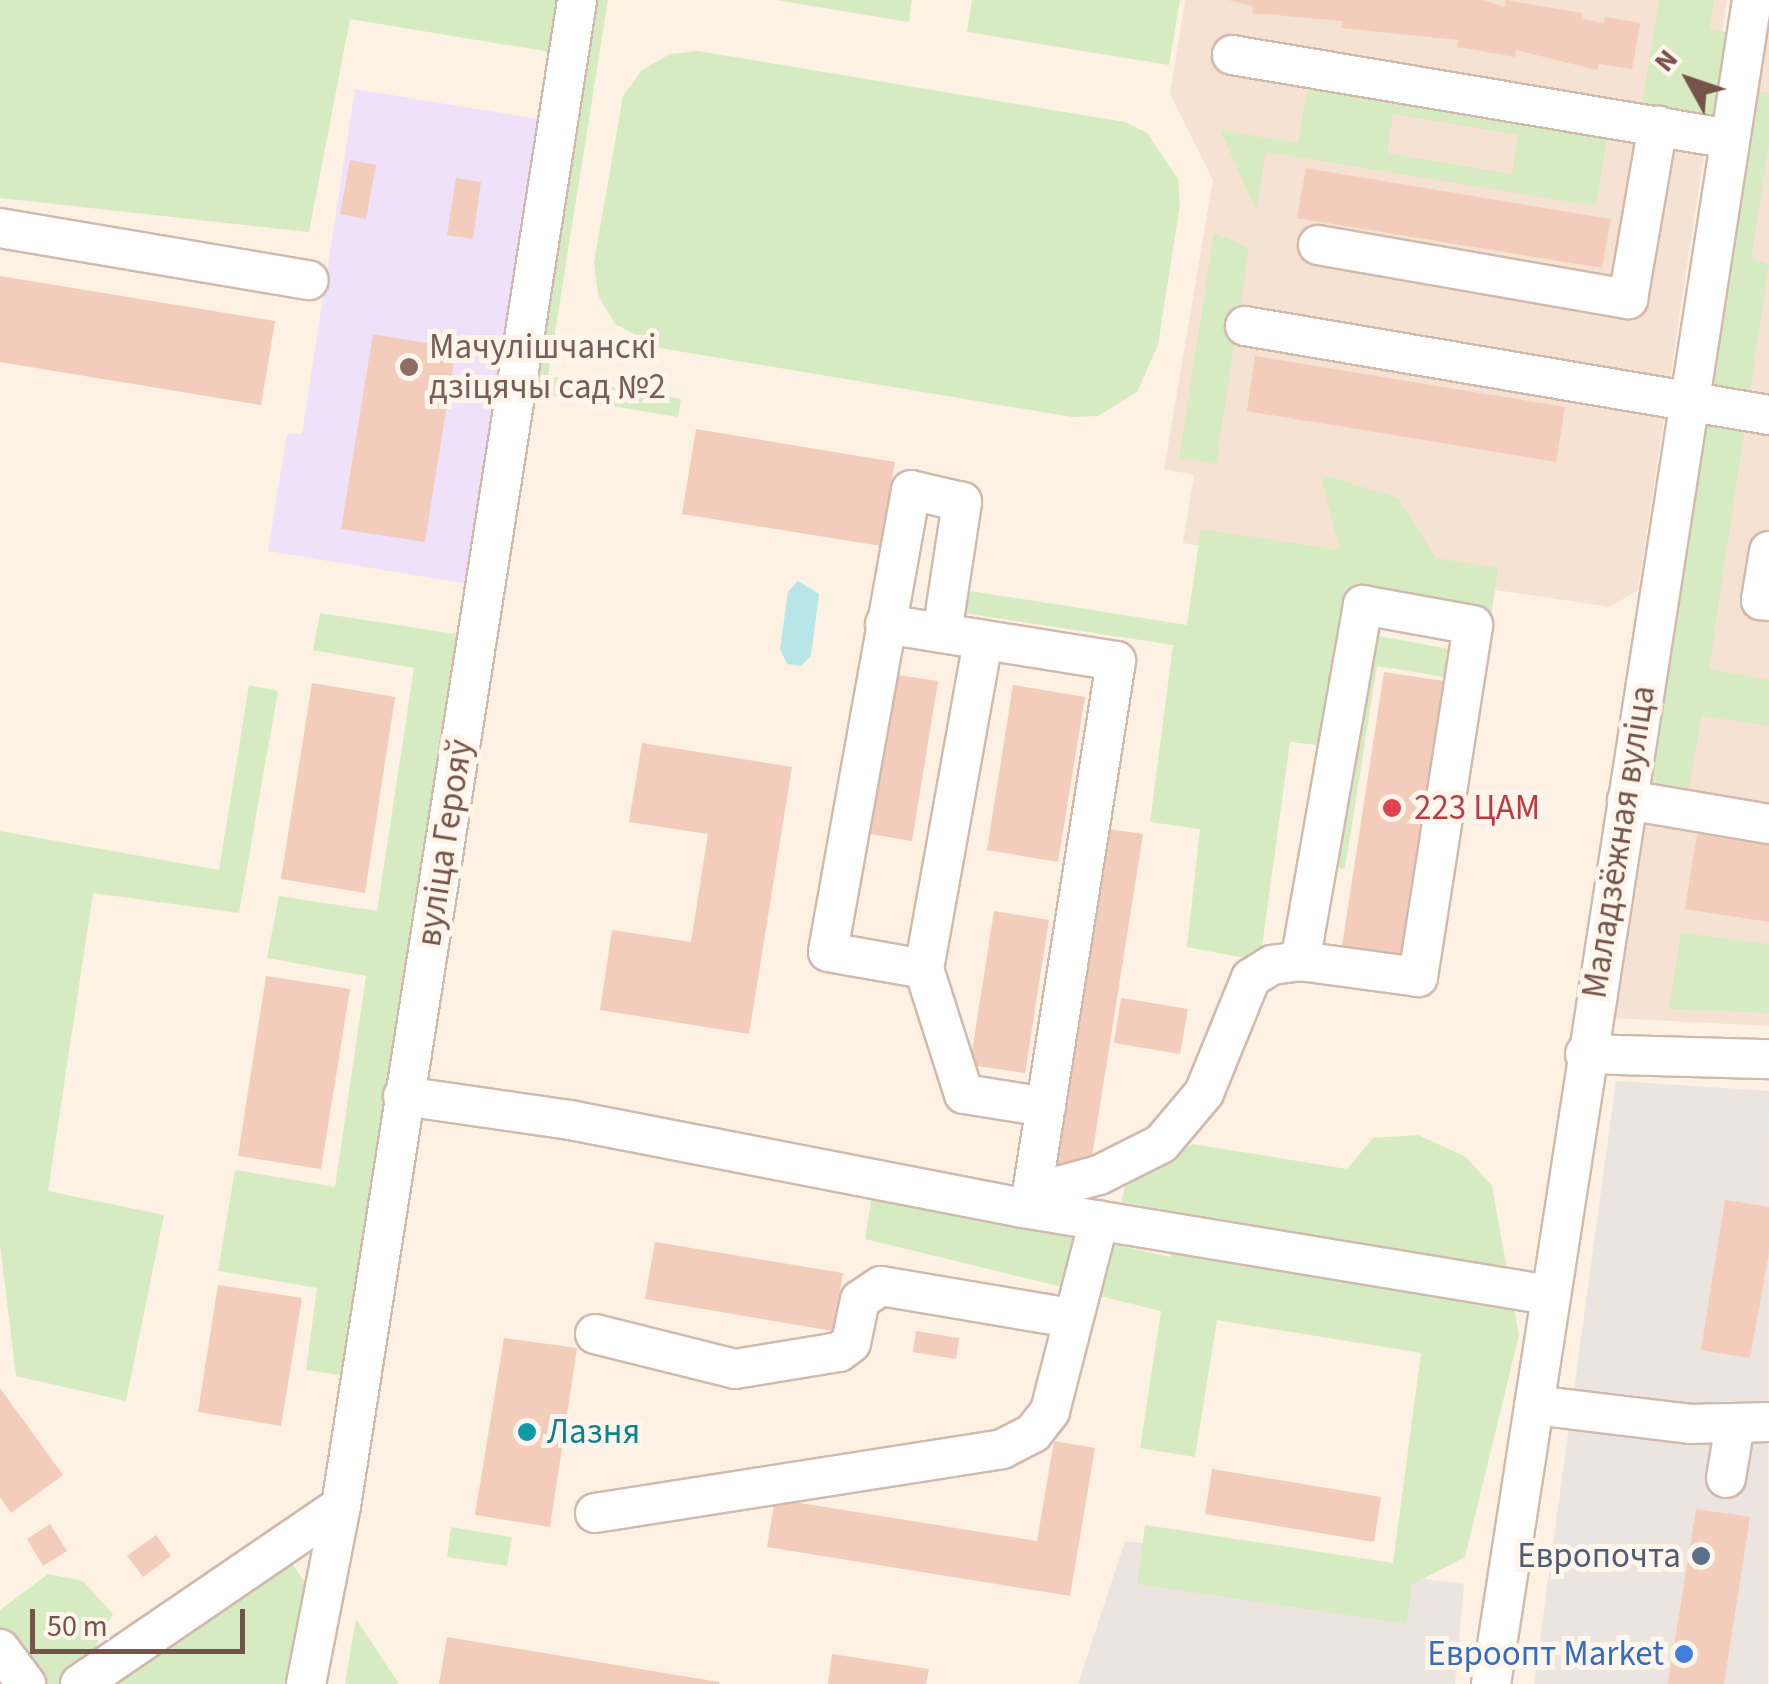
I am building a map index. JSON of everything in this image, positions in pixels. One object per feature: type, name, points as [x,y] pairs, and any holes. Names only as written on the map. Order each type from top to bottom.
[{"type":"street","name":"вуліца Герояў","points":[[306,1684],[341,1506],[577,0]]},
{"type":"street","name":"Маладзёжная вуліца","points":[[1491,1684],[1585,1054],[1730,139],[1755,71],[1752,0]]},
{"type":"street","points":[[1232,56],[1730,139]]},
{"type":"street","points":[[1318,244],[1628,299],[1658,126]]},
{"type":"street","points":[[0,228],[309,280]]},
{"type":"street","points":[[1246,326],[1769,415]]},
{"type":"street","points":[[924,970],[828,952],[910,490],[962,502],[942,634]]},
{"type":"street","points":[[1769,551],[1761,600],[1769,601]]},
{"type":"street","points":[[1027,1200],[1099,1175],[1162,1144],[1204,1092],[1251,978],[1272,965],[1300,961],[1418,977],[1473,624],[1363,605],[1300,961]]},
{"type":"street","points":[[885,624],[1116,661],[1046,1106],[1027,1200]]},
{"type":"street","points":[[983,640],[924,970],[964,1094],[1046,1106]]},
{"type":"street","points":[[1626,800],[1769,824]]},
{"type":"street","points":[[1585,1054],[1769,1059]]},
{"type":"street","points":[[403,1096],[570,1120],[1027,1200],[1099,1220],[1550,1296]]},
{"type":"street","points":[[595,1513],[1002,1449],[1033,1433],[1050,1412],[1070,1318],[1099,1220]]},
{"type":"street","points":[[595,1334],[735,1368],[839,1352],[851,1343],[860,1300],[881,1286],[1070,1318]]},
{"type":"street","points":[[1534,1405],[1752,1423],[1726,1478]]},
{"type":"street","points":[[80,1684],[341,1506]]},
{"type":"street","points":[[0,1649],[26,1684]]},
{"type":"shaded area","points":[[1185,0],[1727,0],[1638,590],[1610,607],[1183,543],[1194,475],[1164,469],[1213,180],[1170,94]]},
{"type":"shaded area","points":[[1769,0],[1769,1026],[1609,1018]]},
{"type":"shaded area","name":"Мачулішчанскі дзіцячы сад №2","points":[[355,89],[544,120],[474,585],[268,551],[287,434],[302,434]]},
{"type":"shaded area","points":[[1616,1081],[1769,1091],[1768,1684],[1534,1684]]},
{"type":"shaded area","points":[[1125,1541],[1464,1584],[1455,1684],[1078,1684]]},
{"type":"green space","points":[[0,0],[565,0],[556,53],[350,19],[309,232],[0,198]]},
{"type":"green space","points":[[589,0],[608,0],[548,376],[681,399],[678,417],[528,392]]},
{"type":"green space","points":[[776,0],[912,0],[909,22]]},
{"type":"green space","points":[[972,0],[1180,0],[1169,65],[967,32]]},
{"type":"green space","points":[[1659,0],[1714,0],[1710,29],[1737,34],[1723,122],[1641,109]]},
{"type":"green space","points":[[698,51],[1125,122],[1147,133],[1178,179],[1180,204],[1158,345],[1137,392],[1098,416],[1072,417],[660,348],[615,324],[598,295],[594,262],[623,96],[642,70],[670,54]]},
{"type":"green space","points":[[1309,81],[1608,132],[1596,206],[1266,152],[1256,210],[1220,130],[1298,143]],"holes":[[[1393,114],[1518,135],[1512,174],[1387,153]]]},
{"type":"green space","points":[[1746,90],[1769,93],[1769,145],[1751,258],[1769,264],[1709,669],[1769,680],[1769,726],[1702,716],[1686,801],[1637,792]]},
{"type":"green space","points":[[1214,233],[1249,248],[1216,464],[1179,458]]},
{"type":"green space","points":[[1320,474],[1398,498],[1436,558],[1498,568],[1491,617],[1351,593],[1327,746],[1290,742],[1260,961],[1187,947],[1200,829],[1150,822],[1173,645],[963,613],[971,591],[1187,625],[1201,529],[1340,550]]},
{"type":"green space","points":[[320,613],[468,636],[349,1376],[306,1370],[317,1288],[218,1271],[235,1170],[335,1187],[366,976],[267,958],[279,896],[377,911],[414,668],[313,650]]},
{"type":"green space","points":[[1368,634],[1449,649],[1445,677],[1377,666],[1345,869],[1332,867]]},
{"type":"green space","points":[[249,685],[278,691],[239,913],[93,893],[48,1191],[164,1215],[126,1401],[16,1376],[0,1245],[0,831],[219,870]]},
{"type":"green space","points":[[1681,933],[1769,944],[1769,1013],[1669,1009]]},
{"type":"green space","points":[[1418,1135],[1466,1157],[1492,1186],[1519,1335],[1465,1557],[1411,1585],[1407,1624],[1137,1584],[1145,1525],[1393,1563],[1421,1353],[1217,1320],[1195,1457],[1140,1448],[1161,1311],[865,1239],[873,1189],[1170,1257],[1177,1212],[1121,1202],[1127,1178],[1193,1144],[1347,1169],[1373,1138]]},
{"type":"green space","points":[[451,1527],[512,1537],[507,1566],[447,1557]]},
{"type":"green space","points":[[290,1561],[312,1592],[295,1684],[0,1684],[0,1610],[48,1574],[83,1581],[113,1614],[96,1644],[124,1680]]},
{"type":"green space","points":[[356,1619],[399,1684],[345,1684]]},
{"type":"water","points":[[798,581],[819,594],[811,656],[801,666],[787,664],[780,649],[788,592]]},
{"type":"building","points":[[1228,0],[1482,0],[1505,7],[1506,0],[1582,13],[1581,19],[1604,23],[1605,17],[1640,23],[1632,69],[1599,64],[1597,70],[1516,50],[1515,57],[1457,47],[1459,40],[1341,28],[1342,21],[1252,13],[1253,6]]},
{"type":"building","points":[[350,160],[376,165],[366,219],[340,214]]},
{"type":"building","points":[[1306,168],[1611,219],[1602,268],[1297,218]]},
{"type":"building","points":[[456,178],[481,182],[473,239],[447,235]]},
{"type":"building","points":[[0,276],[275,321],[261,405],[0,362]]},
{"type":"building","name":"Мачулішчанскі дзіцячы сад №2","points":[[373,334],[456,348],[425,542],[341,529]]},
{"type":"building","points":[[1255,356],[1565,407],[1556,462],[1247,411]]},
{"type":"building","points":[[696,429],[895,462],[881,546],[682,514]]},
{"type":"building","points":[[1384,672],[1444,681],[1402,955],[1342,946]]},
{"type":"building","points":[[891,674],[938,681],[912,841],[865,833]]},
{"type":"building","points":[[312,683],[395,697],[365,893],[281,879]]},
{"type":"building","points":[[1013,685],[1085,697],[1058,862],[987,850]]},
{"type":"building","points":[[642,743],[792,767],[749,1034],[600,1010],[612,930],[691,942],[708,834],[629,822]]},
{"type":"building","points":[[1108,829],[1143,834],[1089,1175],[1054,1170]]},
{"type":"building","points":[[1697,834],[1769,845],[1769,922],[1685,909]]},
{"type":"building","points":[[994,911],[1049,920],[1025,1073],[970,1065]]},
{"type":"building","points":[[266,976],[350,989],[321,1169],[238,1156]]},
{"type":"building","points":[[1121,998],[1188,1009],[1180,1054],[1114,1043]]},
{"type":"building","points":[[1725,1200],[1769,1207],[1769,1253],[1750,1358],[1701,1350]]},
{"type":"building","points":[[655,1242],[843,1273],[833,1331],[645,1299]]},
{"type":"building","points":[[218,1285],[302,1298],[281,1426],[198,1412]]},
{"type":"building","points":[[916,1331],[959,1338],[956,1359],[913,1352]]},
{"type":"building","name":"Лазня","points":[[504,1338],[577,1348],[550,1527],[475,1515]]},
{"type":"building","points":[[0,1388],[63,1475],[11,1513],[0,1497]]},
{"type":"building","points":[[1054,1441],[1095,1448],[1070,1596],[767,1547],[775,1499],[1037,1541]]},
{"type":"building","points":[[1212,1469],[1381,1497],[1374,1542],[1205,1514]]},
{"type":"building","points":[[1696,1509],[1750,1517],[1724,1684],[1668,1684]]},
{"type":"building","points":[[50,1524],[67,1551],[43,1566],[27,1539]]},
{"type":"building","points":[[156,1535],[171,1556],[143,1577],[127,1556]]},
{"type":"building","points":[[447,1637],[719,1682],[719,1684],[439,1684]]},
{"type":"building","points":[[832,1654],[929,1669],[926,1684],[828,1684]]},
{"type":"place","name":"Мачулішчанскі дзіцячы сад №2","points":[[409,367]]},
{"type":"place","name":"223 ЦAM","points":[[1392,808]]},
{"type":"place","name":"Лазня","points":[[527,1432]]},
{"type":"place","name":"Европочта","points":[[1701,1556]]},
{"type":"place","name":"Евроопт Market","points":[[1684,1654]]}]
